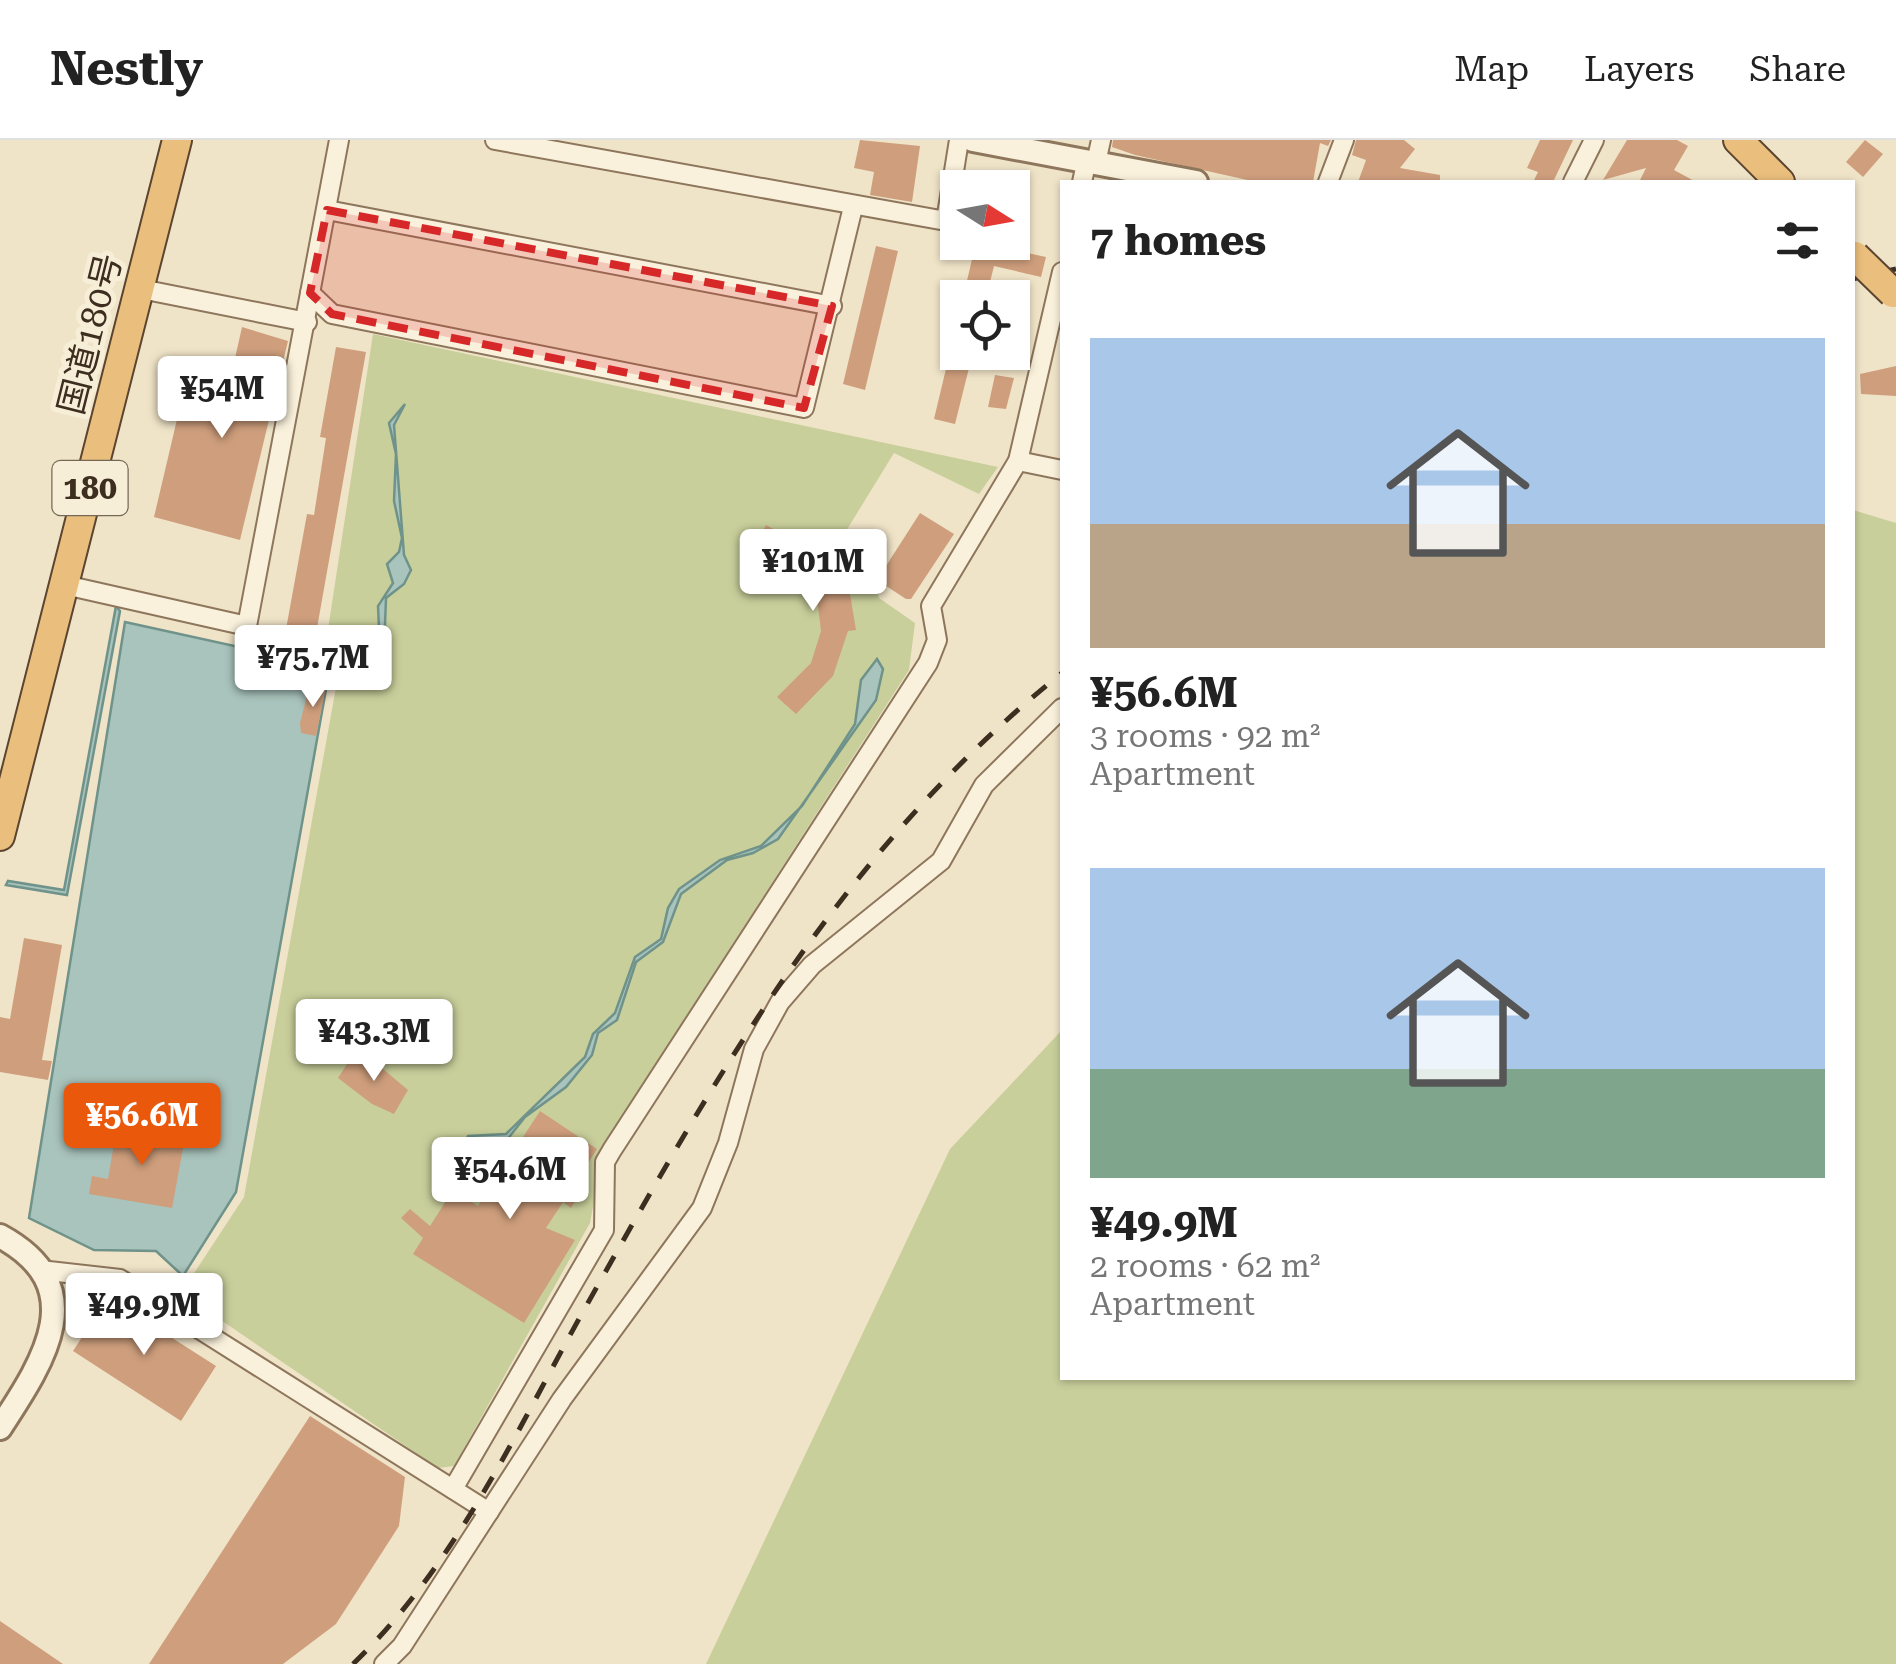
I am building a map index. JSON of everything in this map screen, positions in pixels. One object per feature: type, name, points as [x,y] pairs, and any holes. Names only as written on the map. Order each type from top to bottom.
[{"type":"highway","name":"国道180号","points":[[0,836],[177,140]]},
{"type":"highway","points":[[1738,140],[1778,180]]},
{"type":"highway","points":[[1855,256],[1894,295]]},
{"type":"street","points":[[66,585],[247,626],[339,140]]},
{"type":"street","points":[[495,140],[946,221],[960,140]]},
{"type":"street","points":[[973,140],[1186,180]]},
{"type":"street","points":[[1329,180],[1344,140]]},
{"type":"street","points":[[1574,180],[1594,140]]},
{"type":"street","points":[[310,293],[332,314],[804,408],[832,306],[853,206]]},
{"type":"street","points":[[327,210],[832,306]]},
{"type":"street","points":[[452,1489],[604,1230],[605,1162],[928,663],[937,640],[931,606],[1018,460],[1060,281]]},
{"type":"street","points":[[140,289],[307,322]]},
{"type":"street","points":[[1018,460],[1060,470]]},
{"type":"street","points":[[384,1664],[402,1646],[562,1399],[702,1208],[728,1143],[754,1049],[780,1002],[812,965],[941,861],[984,785],[1060,710]]},
{"type":"street","points":[[0,1236],[26,1252],[40,1270],[55,1307],[51,1338],[0,1428]]},
{"type":"street","points":[[40,1270],[120,1279],[489,1512]]},
{"type":"highlighted area","points":[[327,210],[832,306],[804,408],[332,314],[310,293]]},
{"type":"green space","points":[[373,334],[998,467],[979,494],[894,453],[843,536],[870,554],[879,598],[915,623],[909,670],[605,1142],[590,1223],[454,1466],[438,1468],[181,1293],[244,1197],[342,654],[325,649]]},
{"type":"green space","points":[[1855,511],[1896,523],[1896,1664],[706,1664],[950,1149],[1060,1032],[1060,1380],[1855,1380]]},
{"type":"water","points":[[405,404],[394,425],[404,555],[411,570],[404,584],[386,598],[384,651],[380,651],[378,606],[393,583],[387,564],[399,552],[402,538],[394,501],[396,454],[389,423]]},
{"type":"water","points":[[116,606],[120,611],[67,895],[6,885],[8,881],[64,890]]},
{"type":"water","points":[[125,622],[330,667],[236,1192],[183,1276],[156,1251],[94,1250],[29,1218]]},
{"type":"water","points":[[877,659],[883,669],[876,700],[810,793],[855,724],[861,680]]},
{"type":"water","points":[[800,808],[778,839],[753,853],[727,860],[681,894],[663,942],[636,962],[617,1020],[598,1033],[592,1055],[566,1087],[525,1117],[506,1141],[477,1150],[476,1167],[459,1173],[441,1168],[462,1150],[468,1136],[506,1134],[585,1057],[593,1034],[615,1013],[635,957],[661,939],[668,908],[679,889],[720,860],[761,846]]},
{"type":"building","points":[[860,140],[920,146],[912,202],[870,195],[874,172],[854,168]]},
{"type":"building","points":[[1113,140],[1331,140],[1328,146],[1320,143],[1313,180],[1248,180],[1112,147]]},
{"type":"building","points":[[1356,140],[1404,140],[1415,149],[1400,168],[1440,175],[1440,180],[1359,180],[1366,160],[1352,155]]},
{"type":"building","points":[[1540,140],[1573,140],[1554,180],[1534,180],[1538,172],[1527,168]]},
{"type":"building","points":[[1627,140],[1677,140],[1688,146],[1674,170],[1692,180],[1640,180],[1646,168],[1603,180]]},
{"type":"building","points":[[1865,140],[1883,154],[1863,177],[1846,162]]},
{"type":"building","points":[[876,246],[898,251],[865,390],[843,384]]},
{"type":"building","points":[[1030,254],[1046,257],[1041,277],[994,266],[990,280],[967,280],[972,260],[1030,260]]},
{"type":"building","points":[[242,327],[288,341],[240,540],[154,517],[187,377],[229,385]]},
{"type":"building","points":[[336,347],[366,352],[314,645],[284,640],[307,514],[314,515],[326,438],[320,437]]},
{"type":"building","points":[[1896,366],[1896,396],[1861,394],[1860,374]]},
{"type":"building","points":[[946,370],[968,370],[955,424],[934,419]]},
{"type":"building","points":[[995,375],[1014,378],[1006,409],[988,407]]},
{"type":"building","points":[[920,513],[954,534],[911,599],[906,599],[877,580]]},
{"type":"building","points":[[766,525],[815,551],[841,590],[849,588],[856,630],[848,631],[833,676],[796,714],[777,697],[811,663],[821,631],[817,598],[797,572],[754,548]]},
{"type":"building","points":[[310,684],[326,687],[316,736],[301,733]]},
{"type":"building","points":[[24,938],[62,945],[42,1060],[52,1061],[48,1080],[0,1072],[0,1017],[10,1019]]},
{"type":"building","points":[[353,1055],[383,1069],[408,1090],[394,1114],[372,1104],[338,1078]]},
{"type":"building","points":[[540,1111],[597,1149],[571,1189],[579,1194],[571,1208],[563,1202],[546,1228],[575,1240],[524,1323],[413,1254],[423,1238],[401,1218],[410,1209],[430,1226],[453,1190],[478,1206]]},
{"type":"building","points":[[117,1126],[185,1138],[172,1208],[89,1194],[92,1176],[108,1179]]},
{"type":"building","points":[[108,1297],[216,1366],[181,1421],[73,1351],[92,1322],[85,1318],[94,1304],[101,1308]]},
{"type":"building","points":[[310,1416],[405,1477],[399,1526],[336,1624],[283,1664],[149,1664]]},
{"type":"building","points":[[0,1621],[63,1664],[0,1664]]},
{"type":"railway","points":[[1855,278],[1896,269]]},
{"type":"railway","points":[[353,1664],[422,1586],[452,1543],[681,1140],[790,971],[849,890],[913,814],[984,741],[1060,675]]}]
